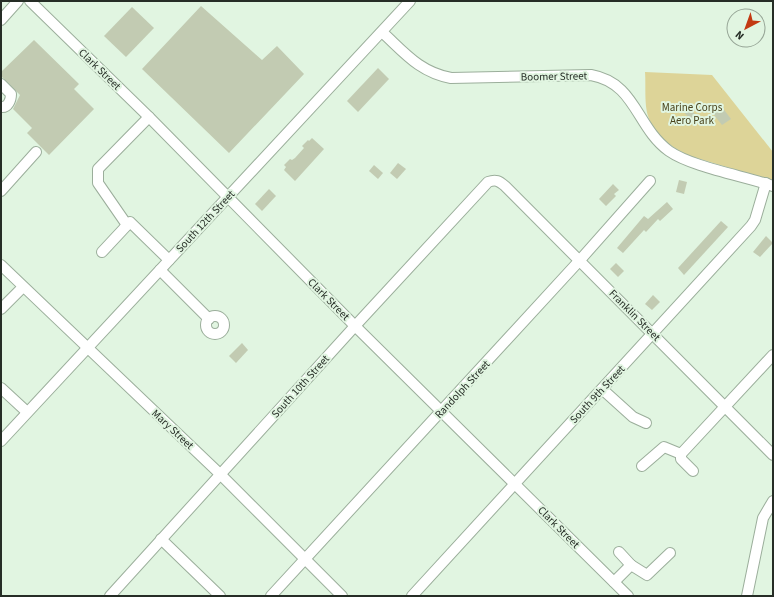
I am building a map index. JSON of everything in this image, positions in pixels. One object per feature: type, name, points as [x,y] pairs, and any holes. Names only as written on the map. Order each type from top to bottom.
[{"type":"street","points":[[1,20],[18,1]]},
{"type":"street","name":"Clark Street","points":[[30,1],[150,117],[355,326],[628,596]]},
{"type":"street","name":"South 12th Street","points":[[3,436],[87,349],[410,1]]},
{"type":"street","name":"Boomer Street","points":[[382,32],[426,71],[451,78],[554,75],[600,76],[618,86],[655,137],[670,151],[688,160],[770,184]]},
{"type":"street","points":[[1,84],[12,94],[11,100],[7,105],[1,107]]},
{"type":"street","points":[[127,225],[98,183],[98,169],[150,117]]},
{"type":"street","points":[[1,191],[36,152]]},
{"type":"street","name":"Franklin Street","points":[[494,180],[499,181],[505,186],[773,455]]},
{"type":"street","name":"South 10th Street","points":[[110,596],[355,326],[488,182],[494,180]]},
{"type":"street","name":"Randolph Street","points":[[271,596],[580,260],[650,181]]},
{"type":"street","name":"South 9th Street","points":[[412,596],[751,226],[770,184]]},
{"type":"street","points":[[102,252],[130,222],[169,260]]},
{"type":"street","name":"Mary Street","points":[[1,265],[87,349],[220,474],[342,596]]},
{"type":"street","points":[[160,270],[209,319]]},
{"type":"street","points":[[1,309],[23,287]]},
{"type":"street","points":[[681,454],[773,355]]},
{"type":"street","points":[[1,388],[27,412]]},
{"type":"street","points":[[602,389],[633,417],[646,423]]},
{"type":"street","points":[[642,466],[664,447],[681,454]]},
{"type":"street","points":[[681,454],[682,459],[693,471]]},
{"type":"street","points":[[747,596],[763,518],[773,501]]},
{"type":"street","points":[[161,539],[220,596]]},
{"type":"street","points":[[619,552],[631,565],[648,575],[670,553]]},
{"type":"street","points":[[614,582],[631,565]]},
{"type":"green space","name":"Marine Corps Aero Park","points":[[645,72],[712,75],[773,152],[773,181],[690,156],[664,140],[651,123],[648,116]]},
{"type":"building","points":[[201,6],[262,60],[277,46],[304,74],[229,153],[142,69]]},
{"type":"building","points":[[132,7],[154,28],[126,57],[104,36]]},
{"type":"building","points":[[34,40],[79,84],[74,89],[94,109],[49,155],[27,133],[32,128],[13,109],[20,95],[1,76],[1,72]]},
{"type":"building","points":[[378,68],[389,79],[358,112],[347,101]]},
{"type":"building","points":[[719,103],[731,119],[722,125],[710,110]]},
{"type":"building","points":[[684,104],[695,114],[691,119],[680,109]]},
{"type":"building","points":[[312,138],[324,149],[295,181],[284,170],[286,167],[284,165],[290,159],[292,160],[295,158],[304,148],[302,146]]},
{"type":"building","points":[[398,163],[406,169],[397,179],[390,173]]},
{"type":"building","points":[[374,165],[383,173],[378,179],[369,171]]},
{"type":"building","points":[[679,180],[687,182],[684,194],[676,192]]},
{"type":"building","points":[[613,184],[619,190],[614,194],[616,196],[606,206],[599,199]]},
{"type":"building","points":[[269,189],[276,196],[262,211],[255,204]]},
{"type":"building","points":[[667,202],[673,209],[660,221],[658,219],[646,232],[644,230],[623,253],[617,248],[644,216],[648,219]]},
{"type":"building","points":[[721,221],[728,227],[684,275],[678,268]]},
{"type":"building","points":[[766,236],[773,243],[760,257],[753,252]]},
{"type":"building","points":[[616,263],[624,271],[618,277],[610,269]]},
{"type":"building","points":[[653,295],[660,302],[652,310],[645,304]]},
{"type":"building","points":[[242,343],[248,350],[236,363],[229,356]]}]
